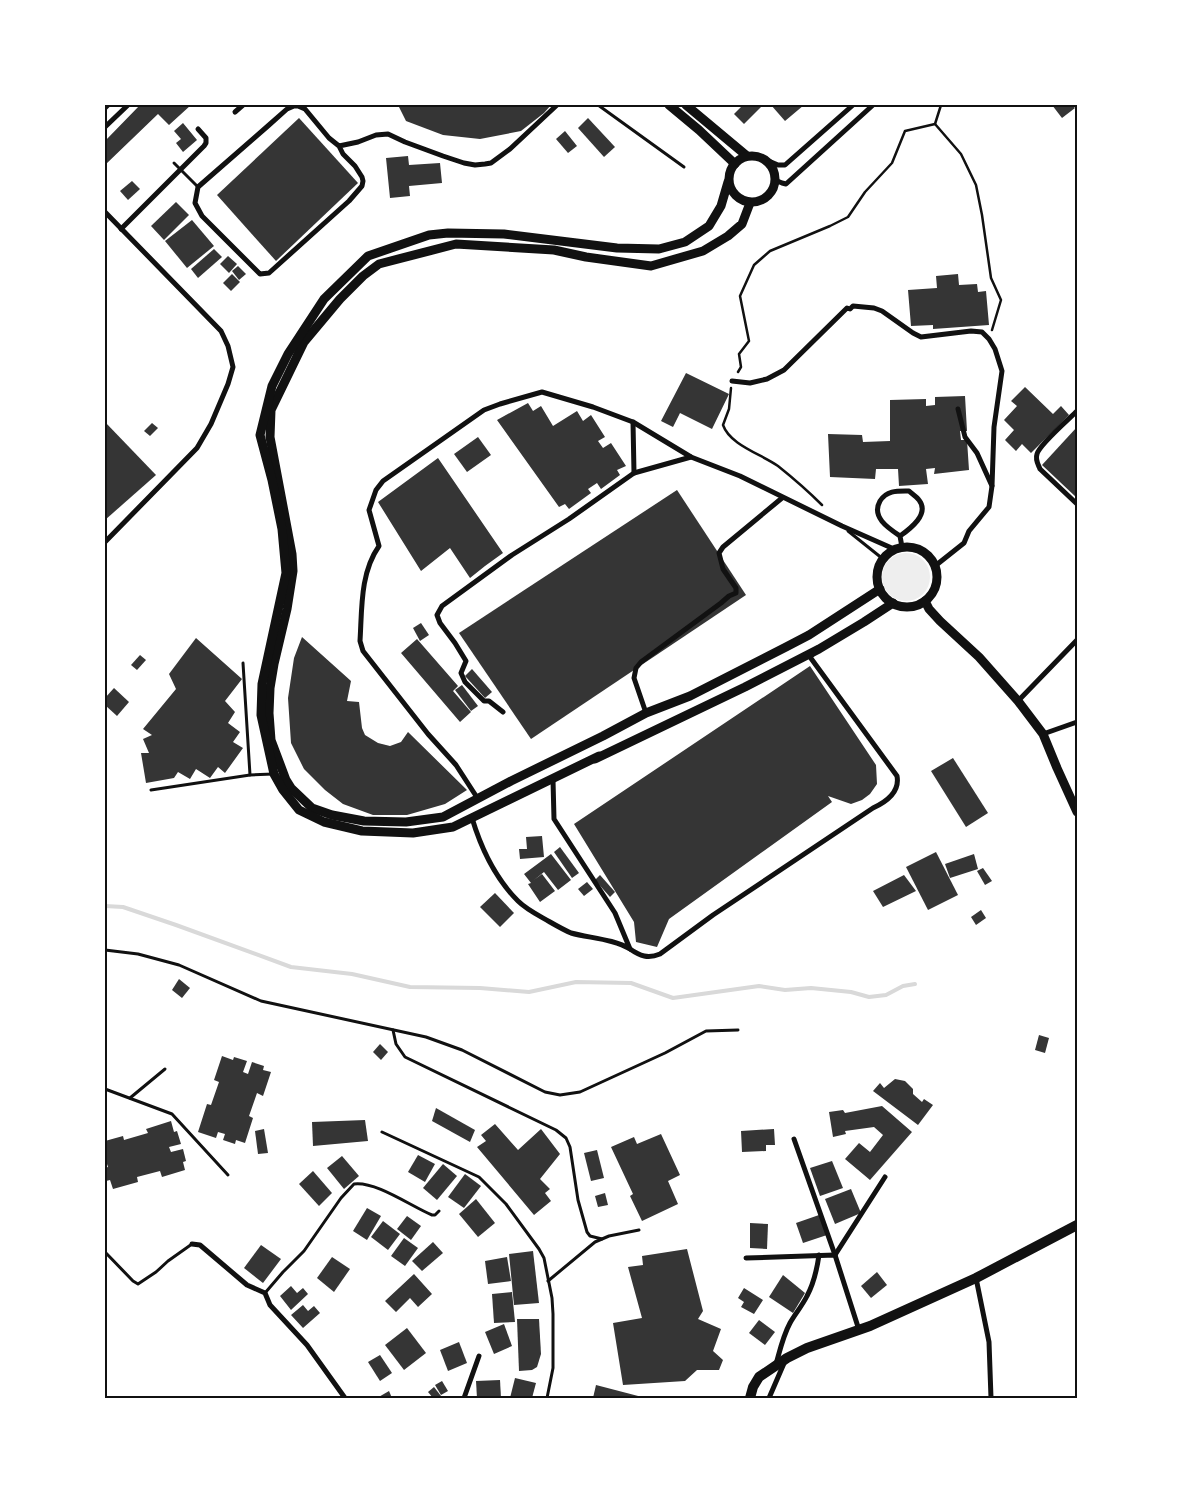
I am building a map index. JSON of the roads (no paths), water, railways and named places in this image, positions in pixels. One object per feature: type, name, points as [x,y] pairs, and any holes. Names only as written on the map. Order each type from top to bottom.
[{"type":"main road","points":[[750,1398],[753,1387],[759,1377],[787,1358],[807,1348],[859,1330],[976,1278],[1077,1225]]},
{"type":"street","points":[[105,108],[108,105]]},
{"type":"street","points":[[105,126],[128,105]]},
{"type":"street","points":[[235,112],[243,105]]},
{"type":"street","points":[[339,146],[358,142],[376,134],[388,134],[464,163],[475,165],[492,163],[510,149],[557,105]]},
{"type":"street","points":[[669,105],[735,164]]},
{"type":"street","points":[[686,105],[747,156]]},
{"type":"street","points":[[599,756],[553,780],[452,827],[414,833],[362,831],[324,822],[299,810],[283,790],[274,774],[261,715],[262,684],[286,572],[282,529],[260,435],[272,386],[288,354],[324,299],[368,256],[429,235],[448,233],[504,234],[617,248],[659,249],[685,242],[709,226],[721,206],[728,177],[736,161],[747,156],[757,156],[778,165],[785,165],[853,105]]},
{"type":"street","points":[[775,180],[786,184],[873,105]]},
{"type":"street","points":[[294,106],[305,109],[329,138],[339,146],[343,154],[362,177],[362,186],[349,201],[269,273],[260,274],[202,216],[195,203],[198,187],[287,109],[294,106]]},
{"type":"street","points":[[122,229],[206,143],[206,138],[198,129]]},
{"type":"street","points":[[728,182],[730,189],[738,198],[750,203],[764,199],[774,188],[775,180],[772,168],[764,159]]},
{"type":"street","points":[[750,203],[742,224],[728,236],[703,251],[651,266],[586,257],[554,250],[456,244],[379,264],[363,276],[340,299],[304,342],[272,407],[270,437],[292,554],[293,571],[270,688],[270,731],[274,749],[291,788],[312,808],[332,815],[364,821],[406,822],[443,817],[511,780],[646,713],[690,696],[786,647],[809,635],[880,589]]},
{"type":"street","points":[[105,212],[220,331],[228,346],[233,368],[211,424],[197,448],[105,542]]},
{"type":"street","points":[[732,381],[750,384],[767,379],[784,370],[847,308],[850,309],[853,306],[874,308],[882,311],[912,333],[921,337],[971,331],[982,332],[995,349],[1002,371],[994,428],[992,486],[989,507],[969,532],[964,542],[935,566]]},
{"type":"street","points":[[478,799],[456,765],[428,734],[363,651],[360,641],[366,575],[372,556],[379,546],[369,510],[376,490],[383,481],[400,468],[484,410],[542,392],[572,400],[633,422],[691,457],[740,476],[842,526],[898,548]]},
{"type":"street","points":[[958,409],[965,437],[977,453],[992,486]]},
{"type":"street","points":[[1077,411],[1048,439],[1037,453],[1037,462],[1040,469],[1077,504]]},
{"type":"street","points":[[633,422],[634,473]]},
{"type":"street","points":[[503,712],[490,701],[484,701],[466,682],[461,672],[466,661],[440,623],[437,615],[442,606],[512,555],[569,519],[634,473],[691,457]]},
{"type":"street","points":[[898,548],[900,536],[917,523],[921,513],[921,504],[909,492],[891,492],[884,495],[877,512],[880,519],[900,536]]},
{"type":"street","points":[[646,713],[634,678],[636,668],[641,662],[736,593],[736,588],[723,570],[719,553],[729,542],[782,498]]},
{"type":"street","points":[[912,547],[922,551],[930,557],[935,566],[936,582],[934,589],[925,601],[911,606],[893,603],[888,600],[880,589],[877,577],[883,559],[888,553],[898,548],[912,547]]},
{"type":"street","points":[[925,601],[929,609],[940,621],[979,657],[1018,700],[1043,734],[1063,784],[1077,812]]},
{"type":"street","points":[[452,827],[745,687],[819,649],[893,603]]},
{"type":"street","points":[[1018,700],[1077,640]]},
{"type":"street","points":[[472,818],[481,845],[487,856],[501,879],[519,902],[569,932],[621,945],[645,957],[660,954],[731,903],[889,800],[894,792],[898,783],[897,776],[810,657],[819,649]]},
{"type":"street","points":[[1043,734],[1077,722]]},
{"type":"street","points":[[553,780],[554,819],[615,913],[630,949]]},
{"type":"street","points":[[794,1139],[835,1254],[859,1330]]},
{"type":"street","points":[[835,1254],[885,1177]]},
{"type":"street","points":[[192,1244],[200,1245],[247,1285],[265,1293],[270,1305],[307,1345],[345,1398]]},
{"type":"street","points":[[746,1258],[835,1254]]},
{"type":"street","points":[[776,1365],[784,1336],[808,1295],[819,1255]]},
{"type":"street","points":[[976,1278],[989,1342],[991,1398]]},
{"type":"street","points":[[464,1398],[479,1356]]},
{"type":"street","points":[[769,1398],[787,1358]]},
{"type":"lane","points":[[598,105],[684,167]]},
{"type":"lane","points":[[174,163],[198,187]]},
{"type":"lane","points":[[842,526],[883,559]]},
{"type":"lane","points":[[243,664],[250,775]]},
{"type":"lane","points":[[151,790],[250,775],[274,774]]},
{"type":"lane","points":[[105,950],[138,954],[179,965],[261,1000],[426,1037],[462,1050],[545,1092],[560,1095],[580,1092],[665,1053],[706,1031],[738,1030]]},
{"type":"lane","points":[[392,1030],[396,1044],[405,1057],[556,1130],[566,1138],[570,1147],[578,1200],[587,1232],[590,1236],[602,1239]]},
{"type":"lane","points":[[130,1098],[165,1069]]},
{"type":"lane","points":[[105,1089],[172,1114],[228,1175]]},
{"type":"lane","points":[[382,1132],[479,1177],[506,1204],[539,1249],[544,1258],[552,1298],[553,1314],[553,1368],[547,1398]]},
{"type":"lane","points":[[265,1293],[304,1252],[341,1198],[354,1184],[362,1184],[397,1197],[432,1215],[439,1211]]},
{"type":"lane","points":[[548,1281],[595,1242],[616,1234],[639,1230]]},
{"type":"lane","points":[[105,1252],[138,1284],[192,1244]]},
{"type":"waterway","points":[[105,906],[123,907],[291,967],[352,974],[410,987],[480,988],[529,992],[576,982],[631,983],[673,998],[759,986],[785,990],[811,988],[851,992],[869,997],[886,995],[903,986],[915,984]]}]
